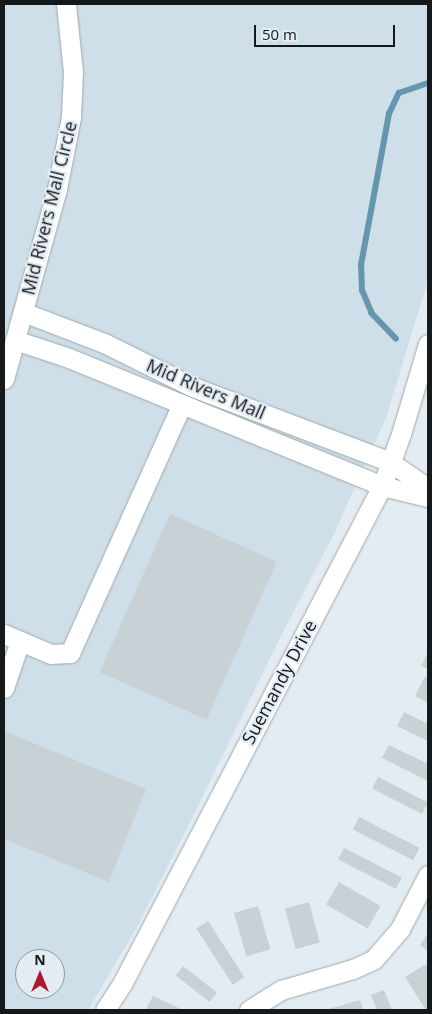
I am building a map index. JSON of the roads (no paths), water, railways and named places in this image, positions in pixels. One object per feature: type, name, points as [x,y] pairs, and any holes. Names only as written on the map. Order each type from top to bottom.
[{"type":"street","name":"Mid Rivers Mall Circle","points":[[4,379],[57,189],[71,117],[73,72],[66,4]]},
{"type":"street","name":"Mid Rivers Mall","points":[[23,312],[104,343],[193,387],[390,462],[428,488]]},
{"type":"street","name":"Mid Rivers Mall","points":[[15,340],[69,358],[382,486],[428,497]]},
{"type":"street","name":"Suemandy Drive","points":[[105,1010],[123,982],[382,486],[428,344]]},
{"type":"street","points":[[4,688],[12,638],[51,654],[70,653],[182,404]]},
{"type":"street","points":[[249,1010],[281,990],[353,969],[374,959],[400,929],[428,876]]},
{"type":"waterway","points":[[396,339],[372,314],[362,291],[361,265],[389,114],[399,93],[428,83]]}]
